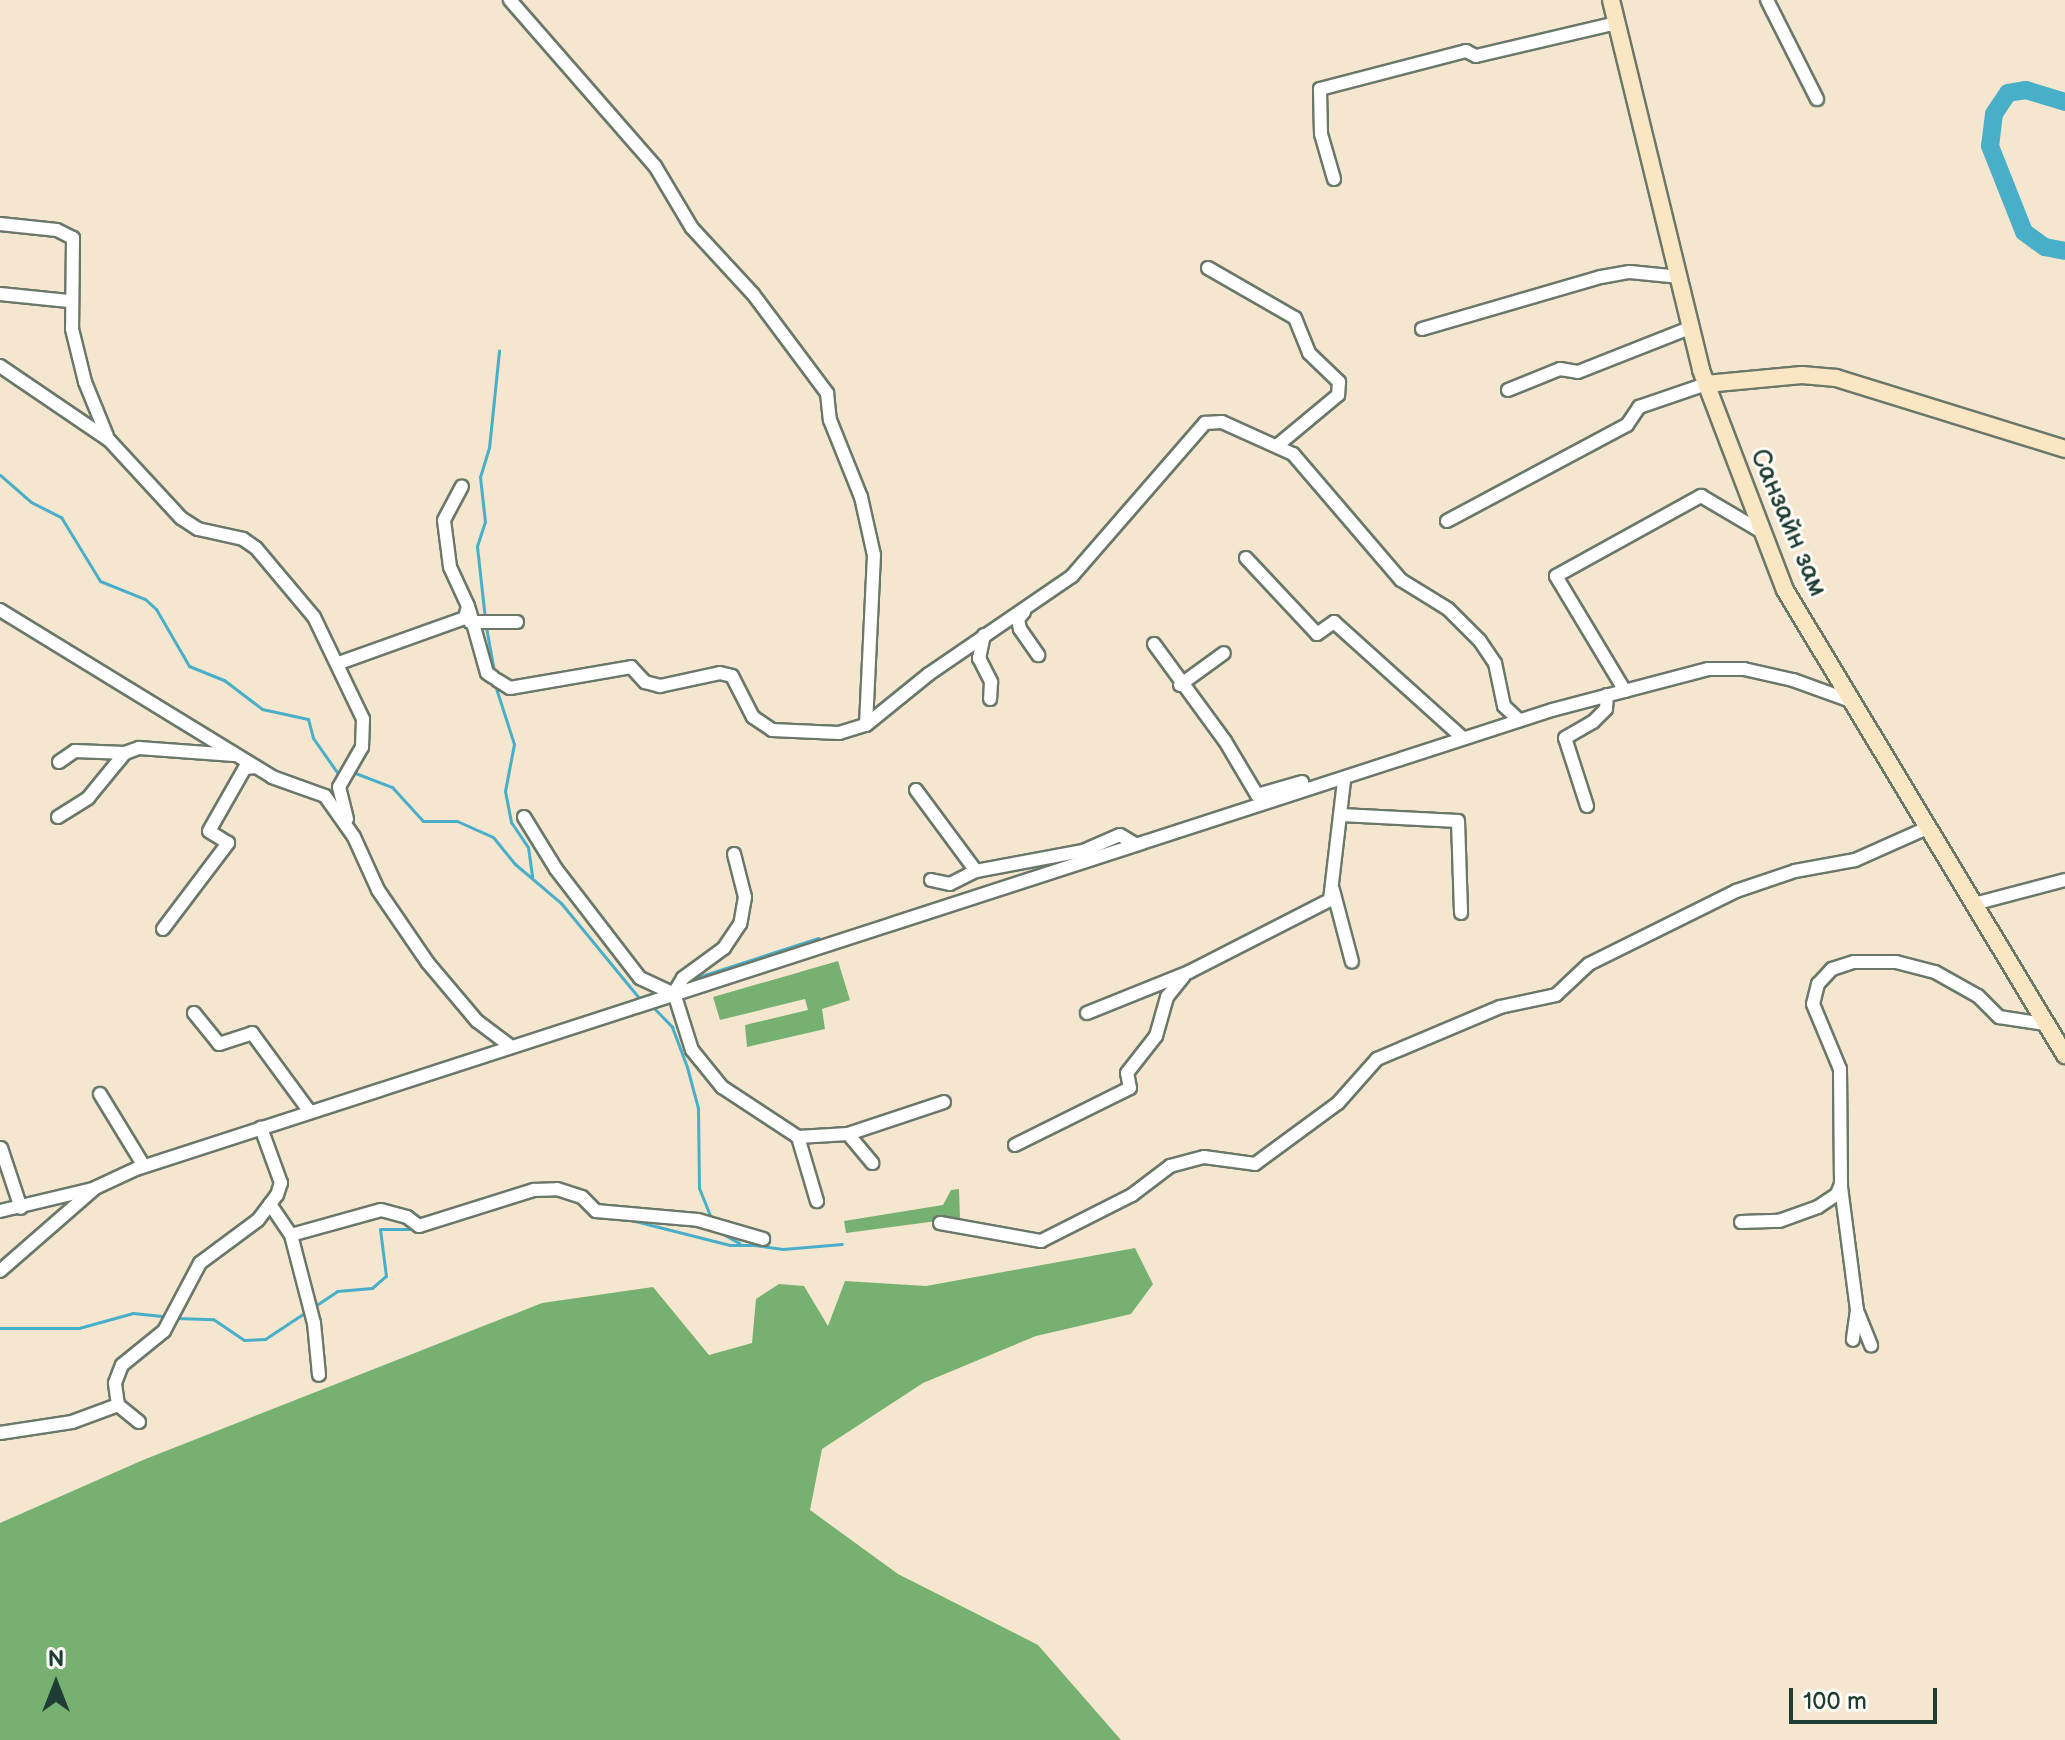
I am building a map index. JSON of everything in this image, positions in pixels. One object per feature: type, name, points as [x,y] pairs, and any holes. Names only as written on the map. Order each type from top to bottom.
[{"type":"main road","name":"Санзайн зам","points":[[1611,0],[1706,384],[1785,590],[2065,1055]]},
{"type":"main road","points":[[1706,384],[1802,375],[1836,378],[2065,449]]},
{"type":"street","points":[[510,0],[655,166],[692,228],[753,294],[827,393],[830,420],[861,497],[874,555],[866,725]]},
{"type":"street","points":[[1767,0],[1817,99]]},
{"type":"street","points":[[1334,179],[1321,134],[1320,89],[1466,51],[1476,56],[1617,23]]},
{"type":"street","points":[[0,224],[70,234],[69,301],[85,382],[109,440]]},
{"type":"street","points":[[1208,268],[1295,318],[1309,353],[1339,382],[1338,395],[1278,445]]},
{"type":"street","points":[[1422,329],[1601,277],[1630,272],[1680,277]]},
{"type":"street","points":[[0,294],[69,301]]},
{"type":"street","points":[[1508,390],[1560,369],[1578,372],[1692,327]]},
{"type":"street","points":[[0,366],[109,440],[181,518],[198,529],[243,539],[256,548],[314,617],[339,663],[365,733],[339,787],[354,837],[378,890],[428,963],[477,1021],[509,1045]]},
{"type":"street","points":[[1447,521],[1627,425],[1639,407],[1706,384]]},
{"type":"street","points":[[462,486],[444,520],[450,567],[495,678],[510,688],[631,667],[645,682],[660,686],[720,673],[732,676],[753,717],[772,730],[839,733],[866,725],[984,635],[1072,576],[1205,423],[1222,422],[1293,454],[1401,580],[1448,609],[1480,641],[1495,663],[1504,706],[1519,720]]},
{"type":"street","points":[[1625,691],[1556,576],[1701,496],[1762,532]]},
{"type":"street","points":[[1246,558],[1307,626],[1317,634],[1334,622],[1463,738]]},
{"type":"street","points":[[1028,606],[1018,619],[1020,629],[1038,655]]},
{"type":"street","points":[[0,610],[256,767],[325,796],[354,837]]},
{"type":"street","points":[[339,663],[469,616],[517,622]]},
{"type":"street","points":[[984,635],[979,658],[991,682],[990,699]]},
{"type":"street","points":[[1154,644],[1180,685],[1225,741],[1257,795],[1334,773],[1343,779]]},
{"type":"street","points":[[1180,685],[1224,653]]},
{"type":"street","points":[[0,1211],[95,1188],[144,1166],[509,1045],[1519,720],[1607,695],[1708,669],[1744,669],[1793,680],[1851,701]]},
{"type":"street","points":[[1587,806],[1565,738],[1593,722],[1606,709],[1607,695]]},
{"type":"street","points":[[59,762],[75,751],[125,753],[139,748],[238,755]]},
{"type":"street","points":[[58,817],[88,798],[125,753]]},
{"type":"street","points":[[163,929],[228,843],[209,831],[245,768],[256,767]]},
{"type":"street","points":[[1087,1013],[1189,972],[1330,900],[1343,779]]},
{"type":"street","points":[[916,790],[976,871]]},
{"type":"street","points":[[1341,815],[1458,821],[1461,913]]},
{"type":"street","points":[[524,817],[556,869],[640,978],[674,993]]},
{"type":"street","points":[[940,1223],[1041,1241],[1132,1195],[1170,1166],[1204,1157],[1255,1164],[1338,1103],[1377,1059],[1500,1007],[1556,995],[1589,964],[1736,891],[1795,871],[1855,860],[1927,828]]},
{"type":"street","points":[[931,880],[950,884],[976,871],[1083,851],[1120,835],[1135,844]]},
{"type":"street","points":[[734,854],[745,897],[740,924],[724,948],[683,978],[674,993],[692,1050],[722,1087],[798,1137],[848,1134],[944,1102]]},
{"type":"street","points":[[1974,904],[2065,880]]},
{"type":"street","points":[[1333,890],[1352,962]]},
{"type":"street","points":[[1871,1346],[1857,1310],[1841,1184],[1840,1069],[1813,1004],[1818,984],[1832,969],[1854,962],[1896,962],[1935,972],[1978,996],[1999,1017],[2045,1024]]},
{"type":"street","points":[[1015,1145],[1130,1088],[1127,1073],[1156,1036],[1167,997],[1189,972]]},
{"type":"street","points":[[194,1013],[219,1044],[252,1033],[310,1112]]},
{"type":"street","points":[[100,1094],[144,1166]]},
{"type":"street","points":[[139,1422],[118,1405],[115,1383],[122,1365],[164,1331],[200,1263],[258,1220],[281,1183],[261,1128]]},
{"type":"street","points":[[848,1134],[872,1163]]},
{"type":"street","points":[[798,1137],[817,1201]]},
{"type":"street","points":[[1,1148],[21,1208]]},
{"type":"street","points":[[1741,1222],[1779,1221],[1818,1207],[1837,1194],[1841,1184]]},
{"type":"street","points":[[0,1271],[95,1188]]},
{"type":"street","points":[[291,1235],[381,1210],[407,1217],[419,1226],[534,1190],[557,1189],[582,1197],[596,1211],[698,1220],[763,1239]]},
{"type":"street","points":[[270,1204],[291,1235],[316,1334],[319,1375]]},
{"type":"street","points":[[1853,1340],[1857,1310]]},
{"type":"street","points":[[0,1433],[72,1422],[118,1405]]},
{"type":"green space","points":[[838,961],[850,1000],[822,1009],[825,1029],[747,1047],[745,1025],[808,1010],[805,999],[720,1020],[713,997]]},
{"type":"green space","points":[[959,1189],[960,1218],[846,1233],[844,1221],[943,1205],[951,1190]]},
{"type":"green space","points":[[1135,1248],[1153,1284],[1131,1314],[1036,1336],[923,1383],[822,1449],[810,1510],[898,1574],[1038,1645],[1121,1740],[0,1740],[0,1523],[143,1460],[542,1303],[653,1287],[709,1355],[752,1343],[756,1299],[779,1284],[804,1286],[828,1326],[845,1281],[926,1286]]},
{"type":"waterway","points":[[2065,102],[2026,90],[2008,93],[1994,114],[1990,146],[2024,232],[2045,247],[2065,251]]},
{"type":"waterway","points":[[485,619],[477,546],[485,522],[480,477],[489,448],[499,351]]},
{"type":"waterway","points":[[0,475],[31,502],[61,517],[100,581],[145,599],[156,609],[189,666],[224,680],[262,709],[308,719],[313,738],[339,775]]},
{"type":"waterway","points":[[486,627],[494,671]]},
{"type":"waterway","points":[[494,682],[514,744],[505,791],[511,822],[528,847],[532,877]]},
{"type":"waterway","points":[[350,771],[392,787],[423,821],[457,821],[493,837],[515,864],[561,903],[639,998],[659,991]]},
{"type":"waterway","points":[[689,980],[818,938]]},
{"type":"waterway","points":[[653,1007],[672,1027],[687,1067],[698,1108],[699,1188],[712,1220]]},
{"type":"waterway","points":[[631,1220],[730,1245],[756,1245]]},
{"type":"waterway","points":[[315,1306],[337,1291],[372,1288],[386,1276],[380,1229],[415,1229]]},
{"type":"waterway","points":[[721,1233],[739,1243]]},
{"type":"waterway","points":[[754,1245],[783,1249],[842,1244]]},
{"type":"waterway","points":[[176,1318],[213,1319],[244,1340],[265,1339],[309,1310]]},
{"type":"waterway","points":[[0,1328],[79,1328],[133,1313],[169,1317]]}]
